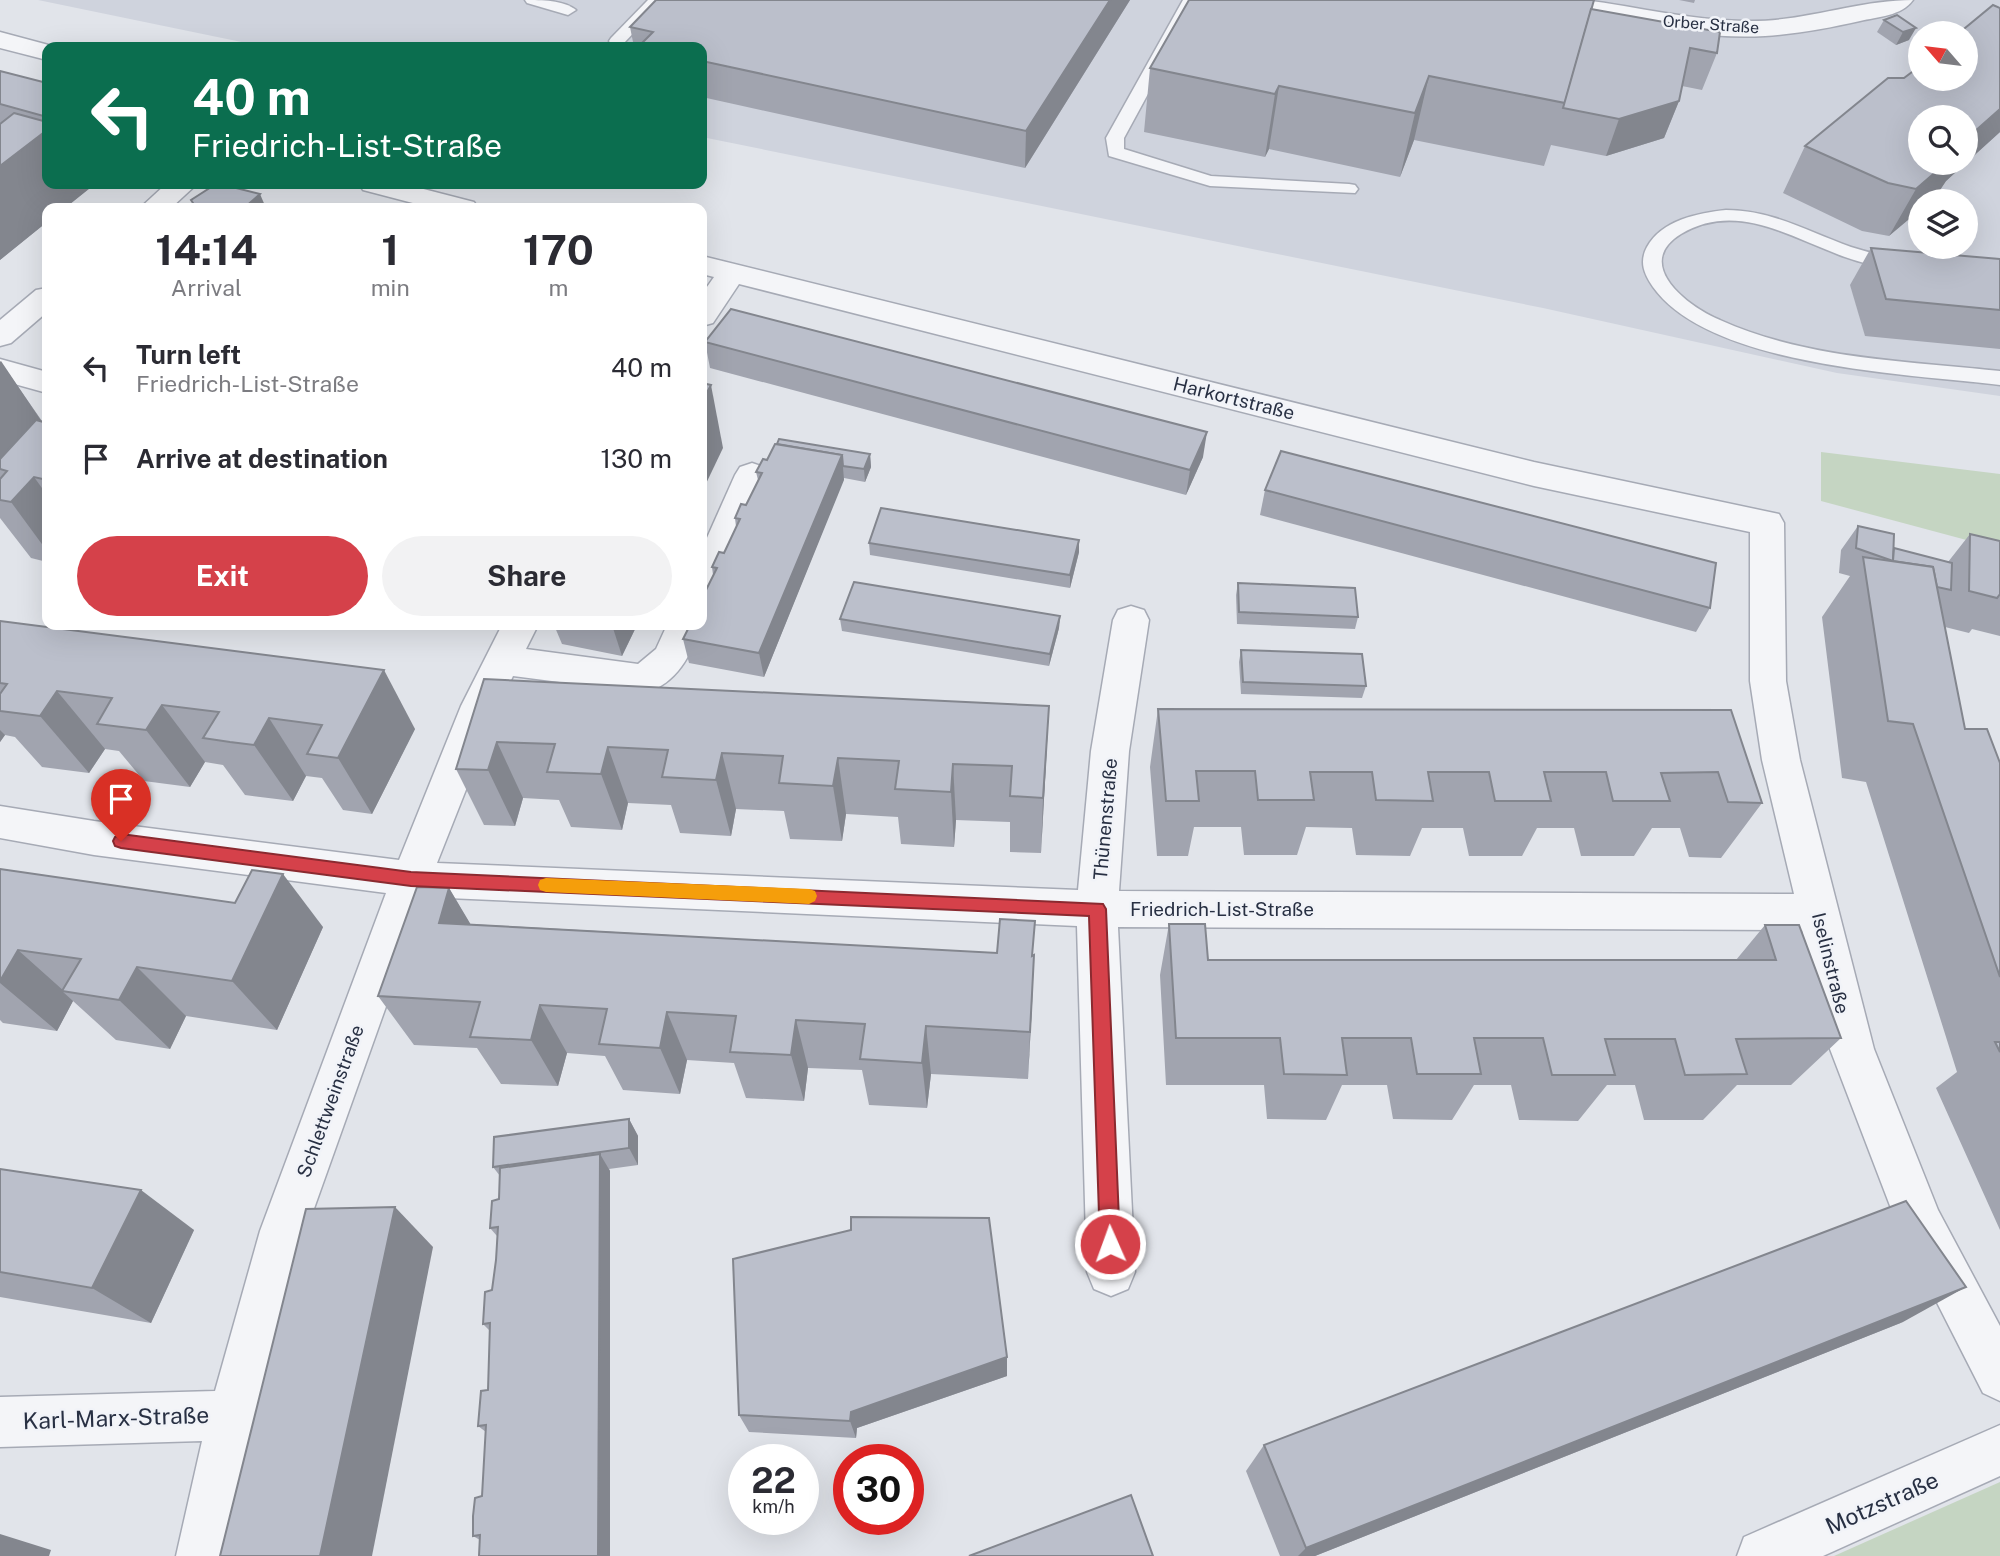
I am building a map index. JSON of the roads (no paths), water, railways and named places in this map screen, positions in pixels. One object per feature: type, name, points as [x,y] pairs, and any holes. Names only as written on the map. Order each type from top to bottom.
[{"type":"street","name":"Orber Straße","points":[[1543,0],[1682,25],[1746,29],[1800,26],[1888,7],[1900,0]]},
{"type":"street","points":[[0,40],[42,51]]},
{"type":"street","points":[[160,203],[177,189]]},
{"type":"street","points":[[392,189],[445,203]]},
{"type":"street","name":"Harkortstraße","points":[[707,266],[1534,474],[1767,523]]},
{"type":"street","points":[[707,309],[732,272]]},
{"type":"street","points":[[0,336],[42,300]]},
{"type":"street","points":[[0,369],[42,382]]},
{"type":"street","points":[[707,576],[752,475]]},
{"type":"street","name":"Iselinstraße","points":[[1767,523],[1768,681],[1781,760],[1852,1049],[1920,1224],[2000,1376]]},
{"type":"street","name":"Thünenstraße","points":[[1111,1272],[1097,909],[1110,751],[1130,620]]},
{"type":"street","name":"Schlettweinstraße","points":[[202,1556],[233,1415],[284,1231],[411,879],[501,660],[517,630]]},
{"type":"street","points":[[501,660],[645,679],[670,658],[683,630]]},
{"type":"street","name":"Friedrich-List-Straße","points":[[0,822],[108,840],[411,879],[1097,909],[1819,912]]},
{"type":"street","name":"Karl-Marx-Straße","points":[[0,1422],[233,1415]]},
{"type":"street","name":"Motzstraße","points":[[1763,1556],[2000,1450]]},
{"type":"lane","points":[[533,0],[568,10]]},
{"type":"lane","points":[[617,41],[657,0]]},
{"type":"lane","points":[[1191,0],[1115,138],[1115,152],[1210,181],[1349,189]]},
{"type":"lane","points":[[1913,266],[1842,250],[1781,224],[1726,215],[1694,221],[1674,231],[1658,246],[1652,259],[1654,274],[1665,291],[1712,325],[1791,348],[1865,362],[2000,378]]}]
